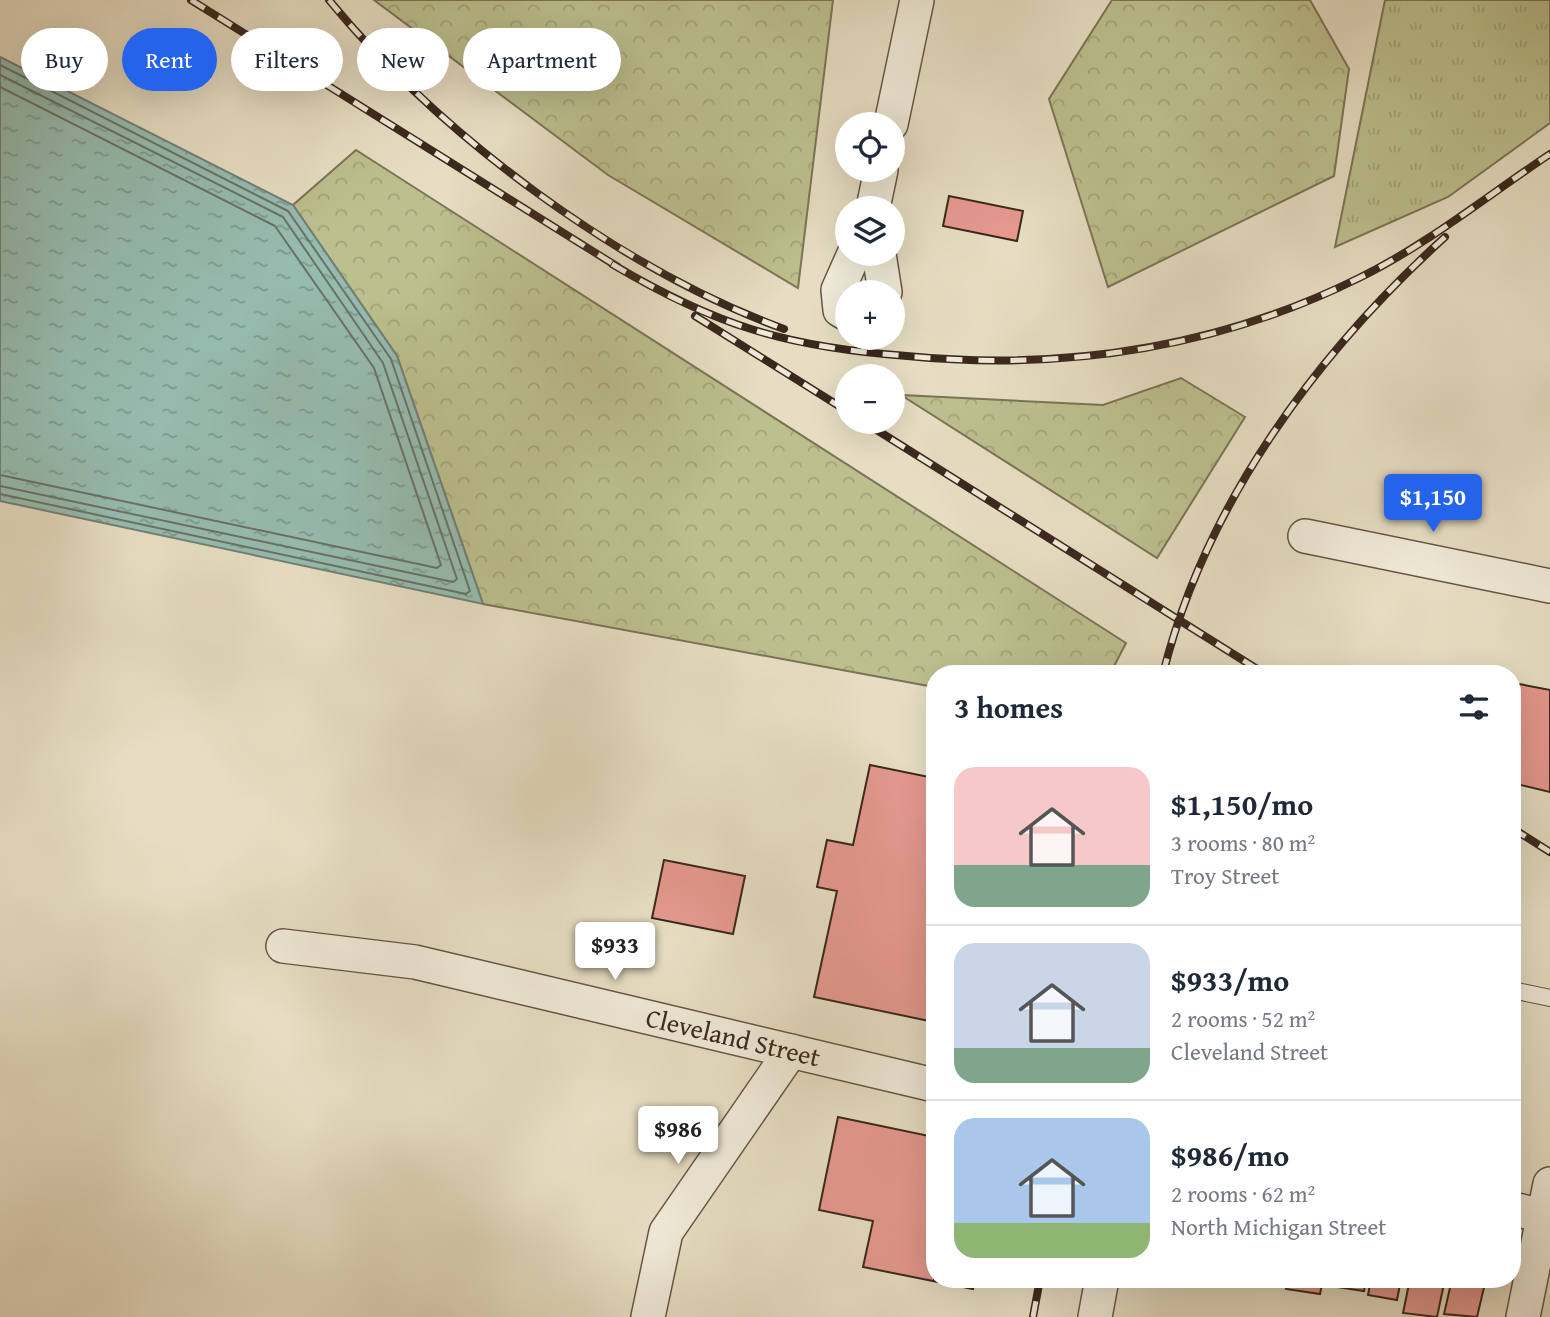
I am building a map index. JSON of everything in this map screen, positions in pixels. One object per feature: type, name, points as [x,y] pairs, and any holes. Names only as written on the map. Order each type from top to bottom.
[{"type":"street","points":[[894,112],[917,0]]},
{"type":"street","points":[[1305,536],[1550,586]]},
{"type":"street","name":"Cleveland Street","points":[[283,946],[415,962],[926,1083]]},
{"type":"street","points":[[648,1317],[666,1232],[791,1051]]},
{"type":"street","points":[[1523,1317],[1539,1206]]},
{"type":"street","points":[[1095,1317],[1100,1288]]},
{"type":"lane","points":[[1521,992],[1550,998]]},
{"type":"green space","points":[[374,0],[833,0],[798,288],[608,175],[496,91],[621,91],[621,28],[463,28],[463,67],[449,56],[449,28],[411,28]]},
{"type":"green space","points":[[1112,0],[1310,0],[1349,69],[1334,176],[1108,287],[1049,99]]},
{"type":"green space","points":[[1385,0],[1550,0],[1550,123],[1448,197],[1335,247]]},
{"type":"green space","points":[[356,150],[1126,643],[1115,665],[926,665],[926,686],[483,604],[397,356],[293,205]]},
{"type":"green space","points":[[1181,378],[1245,417],[1157,558],[905,395],[1103,405]]},
{"type":"water","points":[[0,57],[21,68],[21,91],[67,91],[293,205],[397,356],[483,604],[0,501]]},
{"type":"building","points":[[949,196],[1023,211],[1017,241],[943,226]]},
{"type":"building","points":[[1521,684],[1550,690],[1550,792],[1521,785]]},
{"type":"building","points":[[870,765],[926,776],[926,1020],[814,997],[837,891],[817,887],[827,840],[853,845]]},
{"type":"building","points":[[664,860],[745,876],[733,934],[652,918]]},
{"type":"building","points":[[838,1117],[926,1135],[926,1280],[863,1267],[873,1221],[819,1210]]},
{"type":"building","points":[[1286,1288],[1321,1288],[1320,1294]]},
{"type":"building","points":[[1344,1288],[1364,1288],[1364,1291]]},
{"type":"building","points":[[1369,1288],[1399,1288],[1397,1300],[1368,1295]]},
{"type":"building","points":[[1408,1288],[1443,1288],[1437,1317],[1403,1313]]},
{"type":"building","points":[[1450,1288],[1484,1288],[1477,1317],[1444,1314]]},
{"type":"railway","points":[[191,0],[618,267]]},
{"type":"railway","points":[[329,0],[424,100],[479,148],[537,193],[597,234],[659,271],[722,303],[784,329]]},
{"type":"railway","points":[[612,264],[697,309],[770,335],[808,344],[966,360],[1082,357],[1195,338],[1305,302],[1359,278],[1409,250],[1550,154]]},
{"type":"railway","points":[[1166,665],[1182,611],[1207,550],[1237,492],[1272,435],[1311,381],[1353,330],[1445,237]]},
{"type":"railway","points":[[695,316],[835,404]]},
{"type":"railway","points":[[883,434],[1251,665]]},
{"type":"railway","points":[[1521,834],[1550,852]]},
{"type":"railway","points":[[1033,1317],[1038,1288]]}]
